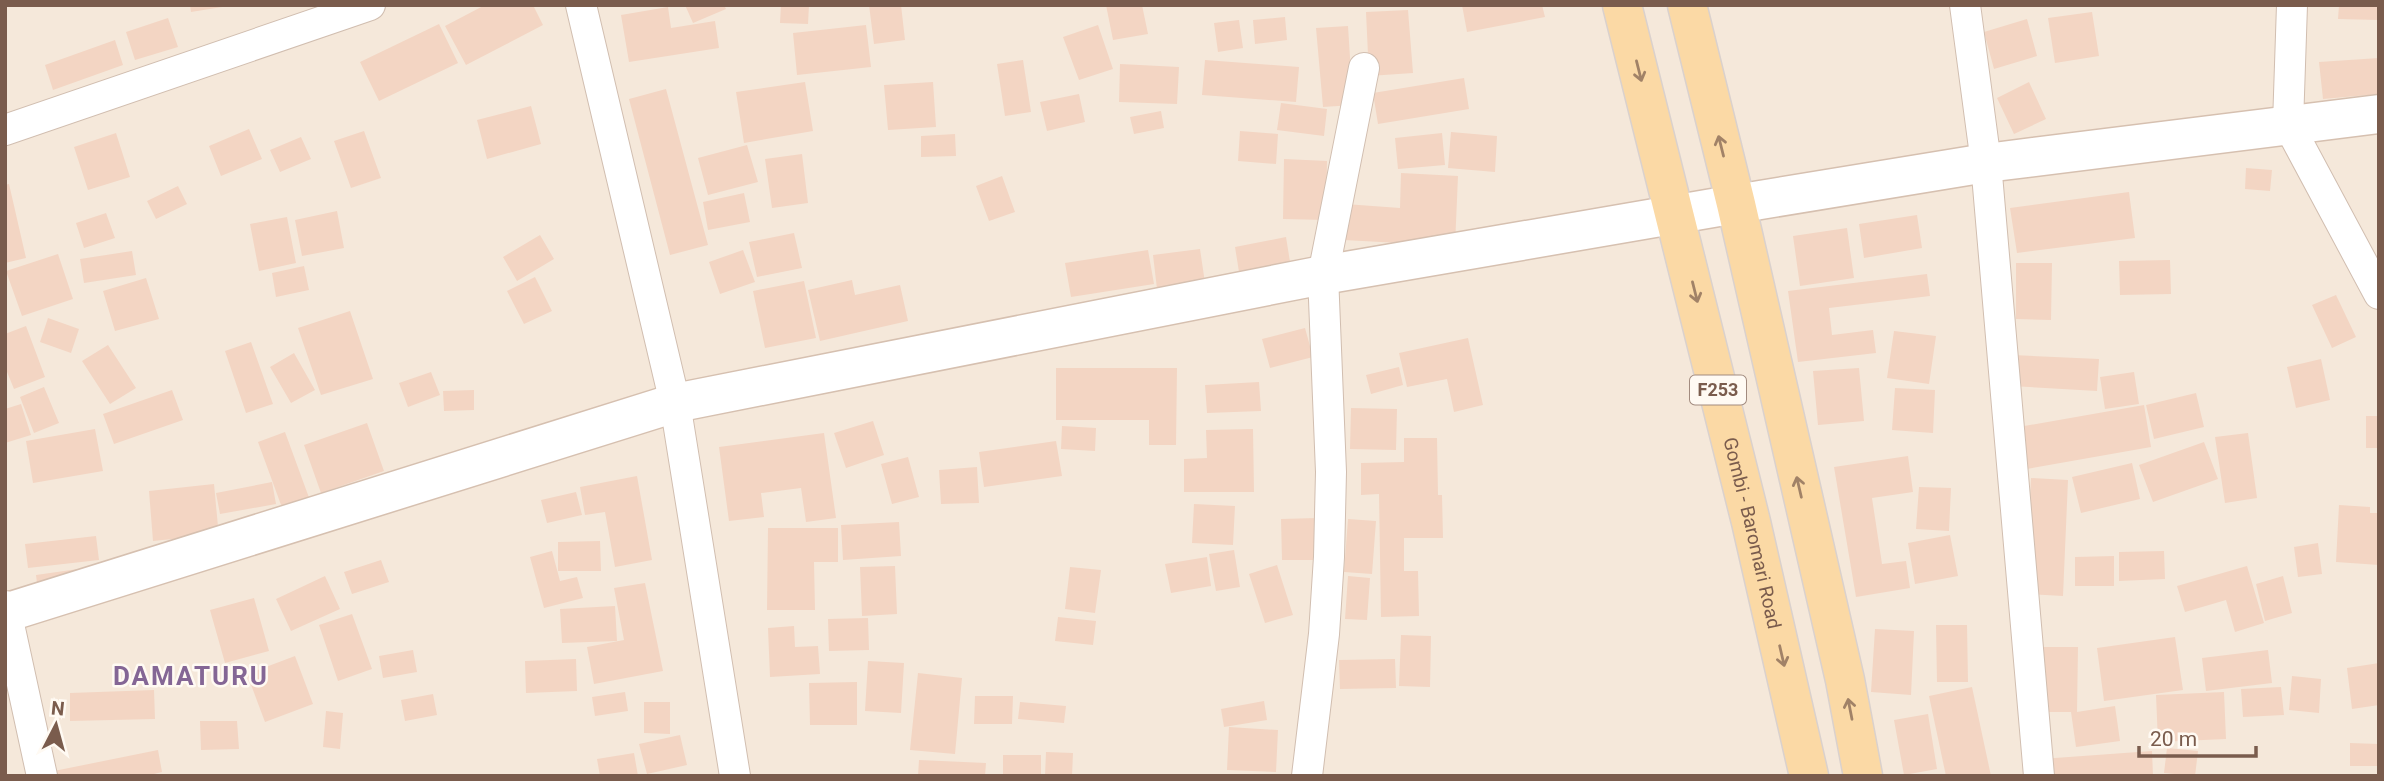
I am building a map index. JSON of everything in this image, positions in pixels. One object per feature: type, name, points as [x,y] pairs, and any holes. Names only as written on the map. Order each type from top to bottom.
[{"type":"main road","name":"Gombi - Baromari Road","points":[[1622,5],[1676,216],[1809,776]]},
{"type":"main road","name":"F253","points":[[1686,5],[1736,204],[1845,680],[1863,776]]},
{"type":"street","points":[[5,130],[370,5]]},
{"type":"street","points":[[581,5],[675,402],[735,776]]},
{"type":"street","points":[[1965,5],[1986,163],[2039,776]]},
{"type":"street","points":[[2292,5],[2288,124],[2379,294]]},
{"type":"street","points":[[1307,776],[1324,634],[1329,557],[1331,472],[1323,275],[1364,68]]},
{"type":"street","points":[[42,776],[6,610],[675,402],[1323,275],[1736,204],[1986,163],[2379,114]]},
{"type":"shaded area","points":[[5,5],[2379,5],[2379,776],[5,776]]},
{"type":"building","points":[[190,5],[221,5],[222,7],[191,12]]},
{"type":"building","points":[[485,5],[533,5],[543,25],[466,65],[445,26]]},
{"type":"building","points":[[685,5],[724,5],[726,9],[693,23]]},
{"type":"building","points":[[781,5],[809,5],[808,24],[780,23]]},
{"type":"building","points":[[869,5],[901,5],[905,40],[874,44]]},
{"type":"building","points":[[1106,5],[1142,5],[1148,34],[1113,40]]},
{"type":"building","points":[[1462,5],[1542,5],[1545,17],[1467,32]]},
{"type":"building","points":[[2339,5],[2379,5],[2379,20],[2338,19]]},
{"type":"building","points":[[668,7],[671,28],[715,21],[719,48],[629,62],[621,15]]},
{"type":"building","points":[[1408,10],[1413,73],[1369,76],[1366,12]]},
{"type":"building","points":[[2092,12],[2099,56],[2055,63],[2048,18]]},
{"type":"building","points":[[1285,17],[1287,40],[1255,44],[1253,20]]},
{"type":"building","points":[[168,18],[178,47],[135,60],[126,32]]},
{"type":"building","points":[[2027,19],[2037,56],[1994,69],[1984,32]]},
{"type":"building","points":[[1239,20],[1243,48],[1218,52],[1214,23]]},
{"type":"building","points":[[439,24],[458,63],[379,101],[360,62]]},
{"type":"building","points":[[866,25],[871,67],[797,75],[793,33]]},
{"type":"building","points":[[1098,25],[1113,69],[1079,80],[1063,37]]},
{"type":"building","points":[[1348,26],[1353,105],[1323,107],[1316,28]]},
{"type":"building","points":[[115,40],[123,65],[53,90],[45,65]]},
{"type":"building","points":[[2379,58],[2379,94],[2323,99],[2319,62]]},
{"type":"building","points":[[1023,60],[1031,112],[1005,116],[997,64]]},
{"type":"building","points":[[1205,60],[1299,67],[1296,102],[1202,95]]},
{"type":"building","points":[[1120,64],[1179,67],[1177,104],[1119,102]]},
{"type":"building","points":[[1464,78],[1469,109],[1378,124],[1373,93]]},
{"type":"building","points":[[805,82],[813,131],[744,143],[736,92]]},
{"type":"building","points":[[933,82],[936,127],[888,130],[884,85]]},
{"type":"building","points":[[2029,82],[2046,119],[2014,134],[1997,98]]},
{"type":"building","points":[[666,89],[708,245],[670,255],[629,99]]},
{"type":"building","points":[[1079,94],[1085,122],[1047,131],[1040,102]]},
{"type":"building","points":[[1281,103],[1327,109],[1324,136],[1277,130]]},
{"type":"building","points":[[531,106],[541,144],[487,159],[477,120]]},
{"type":"building","points":[[1161,111],[1164,128],[1134,134],[1130,117]]},
{"type":"building","points":[[249,129],[262,159],[221,176],[209,146]]},
{"type":"building","points":[[364,131],[381,178],[351,188],[334,141]]},
{"type":"building","points":[[1240,131],[1278,134],[1276,164],[1238,161]]},
{"type":"building","points":[[1451,132],[1497,136],[1495,172],[1448,168]]},
{"type":"building","points":[[116,133],[130,177],[88,190],[74,147]]},
{"type":"building","points":[[1442,133],[1445,165],[1398,169],[1395,138]]},
{"type":"building","points":[[955,134],[956,156],[921,157],[921,136]]},
{"type":"building","points":[[301,137],[311,159],[280,172],[270,150]]},
{"type":"building","points":[[747,145],[758,182],[708,195],[698,158]]},
{"type":"building","points":[[802,154],[808,203],[772,208],[765,159]]},
{"type":"building","points":[[1284,159],[1327,161],[1326,220],[1283,219]]},
{"type":"building","points":[[2246,168],[2272,170],[2270,191],[2245,189]]},
{"type":"building","points":[[1401,173],[1458,176],[1455,246],[1344,240],[1345,204],[1400,208]]},
{"type":"building","points":[[1002,176],[1015,212],[989,221],[976,186]]},
{"type":"building","points":[[9,184],[26,258],[5,263],[5,185]]},
{"type":"building","points":[[178,186],[187,204],[156,219],[147,201]]},
{"type":"building","points":[[2129,192],[2135,238],[2017,253],[2010,208]]},
{"type":"building","points":[[744,193],[750,222],[708,230],[703,202]]},
{"type":"building","points":[[337,211],[344,248],[302,256],[295,220]]},
{"type":"building","points":[[106,213],[115,238],[84,248],[76,223]]},
{"type":"building","points":[[1917,215],[1922,248],[1864,258],[1859,224]]},
{"type":"building","points":[[287,217],[296,263],[259,271],[250,224]]},
{"type":"building","points":[[1847,228],[1854,278],[1800,286],[1793,236]]},
{"type":"building","points":[[794,233],[802,268],[757,277],[749,242]]},
{"type":"building","points":[[540,235],[554,259],[517,281],[503,257]]},
{"type":"building","points":[[1286,237],[1291,268],[1240,278],[1235,247]]},
{"type":"building","points":[[1200,249],[1205,283],[1157,289],[1153,255]]},
{"type":"building","points":[[743,250],[755,282],[720,294],[709,262]]},
{"type":"building","points":[[1148,250],[1154,284],[1071,297],[1065,263]]},
{"type":"building","points":[[132,251],[136,275],[84,283],[80,259]]},
{"type":"building","points":[[58,254],[73,299],[22,316],[6,271]]},
{"type":"building","points":[[2170,260],[2171,294],[2120,295],[2119,261]]},
{"type":"building","points":[[2016,263],[2052,263],[2051,320],[2016,319]]},
{"type":"building","points":[[304,266],[309,290],[276,297],[272,273]]},
{"type":"building","points":[[1927,274],[1930,296],[1829,308],[1832,335],[1873,330],[1876,353],[1798,362],[1788,291]]},
{"type":"building","points":[[535,277],[552,311],[524,324],[507,291]]},
{"type":"building","points":[[146,278],[159,319],[115,331],[103,291]]},
{"type":"building","points":[[852,280],[855,295],[900,285],[908,321],[820,341],[808,290]]},
{"type":"building","points":[[804,281],[816,338],[765,348],[753,291]]},
{"type":"building","points":[[2336,295],[2356,337],[2332,348],[2312,305]]},
{"type":"building","points":[[350,311],[373,379],[321,395],[298,328]]},
{"type":"building","points":[[48,318],[79,329],[71,353],[40,342]]},
{"type":"building","points":[[26,326],[45,377],[14,389],[5,367],[5,334]]},
{"type":"building","points":[[1305,328],[1313,357],[1270,368],[1262,339]]},
{"type":"building","points":[[1894,331],[1936,336],[1929,384],[1887,378]]},
{"type":"building","points":[[1468,338],[1483,405],[1454,412],[1447,379],[1407,387],[1399,353]]},
{"type":"building","points":[[251,342],[273,404],[246,413],[225,351]]},
{"type":"building","points":[[108,345],[136,388],[110,404],[82,361]]},
{"type":"building","points":[[294,353],[315,390],[291,403],[270,367]]},
{"type":"building","points":[[2013,355],[2099,359],[2097,391],[2011,386]]},
{"type":"building","points":[[2321,359],[2330,400],[2296,408],[2287,367]]},
{"type":"building","points":[[1399,367],[1403,385],[1371,394],[1366,375]]},
{"type":"building","points":[[1056,368],[1177,368],[1176,445],[1149,445],[1149,420],[1056,420]]},
{"type":"building","points":[[1859,368],[1864,421],[1818,425],[1813,371]]},
{"type":"building","points":[[431,372],[440,395],[408,407],[399,383]]},
{"type":"building","points":[[2134,372],[2139,404],[2105,409],[2100,377]]},
{"type":"building","points":[[1259,382],[1261,411],[1207,413],[1205,385]]},
{"type":"building","points":[[44,387],[59,423],[34,433],[20,397]]},
{"type":"building","points":[[1895,388],[1935,390],[1933,433],[1892,430]]},
{"type":"building","points":[[172,390],[183,420],[114,444],[103,414]]},
{"type":"building","points":[[474,390],[474,410],[444,411],[443,391]]},
{"type":"building","points":[[2196,393],[2204,427],[2154,439],[2146,405]]},
{"type":"building","points":[[21,404],[31,435],[5,443],[5,409]]},
{"type":"building","points":[[2144,405],[2151,447],[2021,470],[2013,428]]},
{"type":"building","points":[[1351,408],[1397,409],[1396,450],[1350,449]]},
{"type":"building","points":[[2366,416],[2379,416],[2379,448],[2366,448]]},
{"type":"building","points":[[873,421],[884,455],[846,468],[834,433]]},
{"type":"building","points":[[367,423],[384,471],[321,493],[304,445]]},
{"type":"building","points":[[1062,426],[1096,428],[1095,451],[1061,449]]},
{"type":"building","points":[[95,429],[103,471],[33,483],[26,441]]},
{"type":"building","points":[[1253,429],[1254,492],[1184,492],[1184,459],[1207,458],[1206,430]]},
{"type":"building","points":[[285,432],[315,514],[288,524],[258,442]]},
{"type":"building","points":[[824,433],[836,518],[806,522],[801,488],[761,493],[764,517],[729,521],[719,447]]},
{"type":"building","points":[[2248,433],[2257,498],[2225,503],[2215,437]]},
{"type":"building","points":[[1404,438],[1437,438],[1438,495],[1442,495],[1443,538],[1404,538],[1404,571],[1418,571],[1419,616],[1381,617],[1379,494],[1361,495],[1361,463],[1404,462]]},
{"type":"building","points":[[1056,441],[1062,476],[984,487],[979,452]]},
{"type":"building","points":[[2204,442],[2218,479],[2153,502],[2139,465]]},
{"type":"building","points":[[1908,456],[1913,492],[1872,498],[1882,564],[1906,561],[1910,588],[1856,597],[1834,467]]},
{"type":"building","points":[[908,457],[919,497],[892,504],[881,464]]},
{"type":"building","points":[[2132,463],[2140,499],[2081,513],[2072,477]]},
{"type":"building","points":[[977,467],[979,503],[941,504],[939,470]]},
{"type":"building","points":[[637,476],[652,560],[615,567],[605,512],[585,515],[580,487]]},
{"type":"building","points":[[2031,478],[2068,480],[2063,596],[2026,594]]},
{"type":"building","points":[[272,482],[276,504],[220,514],[216,493]]},
{"type":"building","points":[[214,484],[220,548],[202,536],[153,541],[149,491]]},
{"type":"building","points":[[1919,487],[1951,488],[1949,531],[1916,529]]},
{"type":"building","points":[[576,492],[582,515],[547,523],[541,500]]},
{"type":"building","points":[[1194,504],[1235,506],[1233,545],[1192,543]]},
{"type":"building","points":[[2339,505],[2370,507],[2370,513],[2379,513],[2379,565],[2336,562]]},
{"type":"building","points":[[1317,518],[1318,560],[1282,560],[1281,519]]},
{"type":"building","points":[[1348,519],[1376,521],[1372,574],[1344,572]]},
{"type":"building","points":[[899,522],[901,556],[843,560],[841,525]]},
{"type":"building","points":[[768,528],[838,528],[838,562],[814,562],[815,610],[767,610]]},
{"type":"building","points":[[1950,535],[1958,576],[1915,584],[1908,543]]},
{"type":"building","points":[[96,536],[99,560],[28,568],[25,544]]},
{"type":"building","points":[[600,541],[601,571],[558,571],[558,542]]},
{"type":"building","points":[[2318,543],[2322,574],[2298,577],[2294,547]]},
{"type":"building","points":[[1234,550],[1240,587],[1216,591],[1209,554]]},
{"type":"building","points":[[552,551],[560,581],[577,577],[583,598],[544,608],[530,557]]},
{"type":"building","points":[[2164,551],[2165,579],[2119,581],[2119,552]]},
{"type":"building","points":[[2114,556],[2114,586],[2075,586],[2075,557]]},
{"type":"building","points":[[1207,557],[1211,586],[1171,593],[1165,564]]},
{"type":"building","points":[[381,560],[389,582],[352,594],[344,572]]},
{"type":"building","points":[[1277,565],[1293,615],[1265,623],[1249,574]]},
{"type":"building","points":[[895,566],[897,614],[862,616],[860,567]]},
{"type":"building","points":[[2247,566],[2264,623],[2235,632],[2226,600],[2185,612],[2177,586]]},
{"type":"building","points":[[1070,567],[1101,570],[1095,613],[1065,609]]},
{"type":"building","points":[[78,569],[82,592],[39,599],[36,575]]},
{"type":"building","points":[[325,576],[340,609],[291,631],[276,599]]},
{"type":"building","points":[[1348,576],[1370,578],[1367,620],[1345,619]]},
{"type":"building","points":[[2283,576],[2292,613],[2265,621],[2256,584]]},
{"type":"building","points":[[645,583],[663,671],[594,684],[587,647],[624,640],[614,588]]},
{"type":"building","points":[[254,598],[269,651],[225,663],[210,610]]},
{"type":"building","points":[[615,606],[617,641],[562,643],[560,609]]},
{"type":"building","points":[[352,614],[372,669],[338,681],[319,625]]},
{"type":"building","points":[[1058,617],[1096,621],[1093,645],[1055,641]]},
{"type":"building","points":[[868,618],[869,650],[829,651],[828,619]]},
{"type":"building","points":[[1936,625],[1967,625],[1968,682],[1937,682]]},
{"type":"building","points":[[794,626],[795,647],[818,646],[820,674],[770,677],[768,628]]},
{"type":"building","points":[[1875,629],[1914,631],[1911,695],[1871,692]]},
{"type":"building","points":[[1401,635],[1431,636],[1430,687],[1399,686]]},
{"type":"building","points":[[2175,637],[2183,690],[2104,701],[2097,648]]},
{"type":"building","points":[[2042,647],[2078,647],[2077,712],[2115,706],[2120,741],[2076,747],[2071,712],[2041,712]]},
{"type":"building","points":[[413,650],[417,672],[383,678],[379,656]]},
{"type":"building","points":[[2268,650],[2272,683],[2206,691],[2202,658]]},
{"type":"building","points":[[295,656],[313,704],[265,722],[247,674]]},
{"type":"building","points":[[576,659],[577,691],[526,693],[525,661]]},
{"type":"building","points":[[1395,659],[1396,688],[1340,689],[1339,660]]},
{"type":"building","points":[[868,661],[904,663],[901,713],[865,711]]},
{"type":"building","points":[[2379,663],[2379,705],[2352,709],[2347,668]]},
{"type":"building","points":[[918,673],[962,678],[955,754],[910,750]]},
{"type":"building","points":[[2292,676],[2321,679],[2319,713],[2289,710]]},
{"type":"building","points":[[857,682],[857,725],[810,725],[809,683]]},
{"type":"building","points":[[1972,687],[1991,776],[1946,776],[1929,696]]},
{"type":"building","points":[[2281,687],[2284,715],[2243,717],[2241,689]]},
{"type":"building","points":[[154,690],[155,719],[70,721],[70,693]]},
{"type":"building","points":[[625,692],[628,711],[595,716],[592,697]]},
{"type":"building","points":[[2224,692],[2226,739],[2158,742],[2156,695]]},
{"type":"building","points":[[433,694],[437,715],[405,721],[401,700]]},
{"type":"building","points":[[975,696],[1013,696],[1012,724],[974,724]]},
{"type":"building","points":[[1264,701],[1267,720],[1224,727],[1221,709]]},
{"type":"building","points":[[644,702],[670,702],[670,734],[644,733]]},
{"type":"building","points":[[1020,702],[1066,706],[1064,723],[1018,719]]},
{"type":"building","points":[[326,711],[343,713],[340,749],[323,747]]},
{"type":"building","points":[[1928,714],[1937,769],[1904,775],[1894,720]]},
{"type":"building","points":[[200,721],[237,721],[239,749],[201,750]]},
{"type":"building","points":[[1229,727],[1278,730],[1276,772],[1227,770]]},
{"type":"building","points":[[680,735],[687,765],[647,774],[639,744]]},
{"type":"building","points":[[2350,743],[2379,744],[2379,766],[2350,766]]},
{"type":"building","points":[[2167,748],[2198,751],[2195,776],[2164,773]]},
{"type":"building","points":[[158,750],[162,772],[146,776],[55,776],[54,771]]},
{"type":"building","points":[[2152,751],[2153,776],[2042,776],[2041,759]]},
{"type":"building","points":[[1046,752],[1073,753],[1072,776],[1045,776]]},
{"type":"building","points":[[634,753],[638,776],[600,776],[597,759]]},
{"type":"building","points":[[1003,755],[1041,755],[1041,776],[1003,776]]},
{"type":"building","points":[[919,760],[986,763],[985,776],[918,776]]},
{"type":"district","name":"DAMATURU","points":[[191,676]]}]
